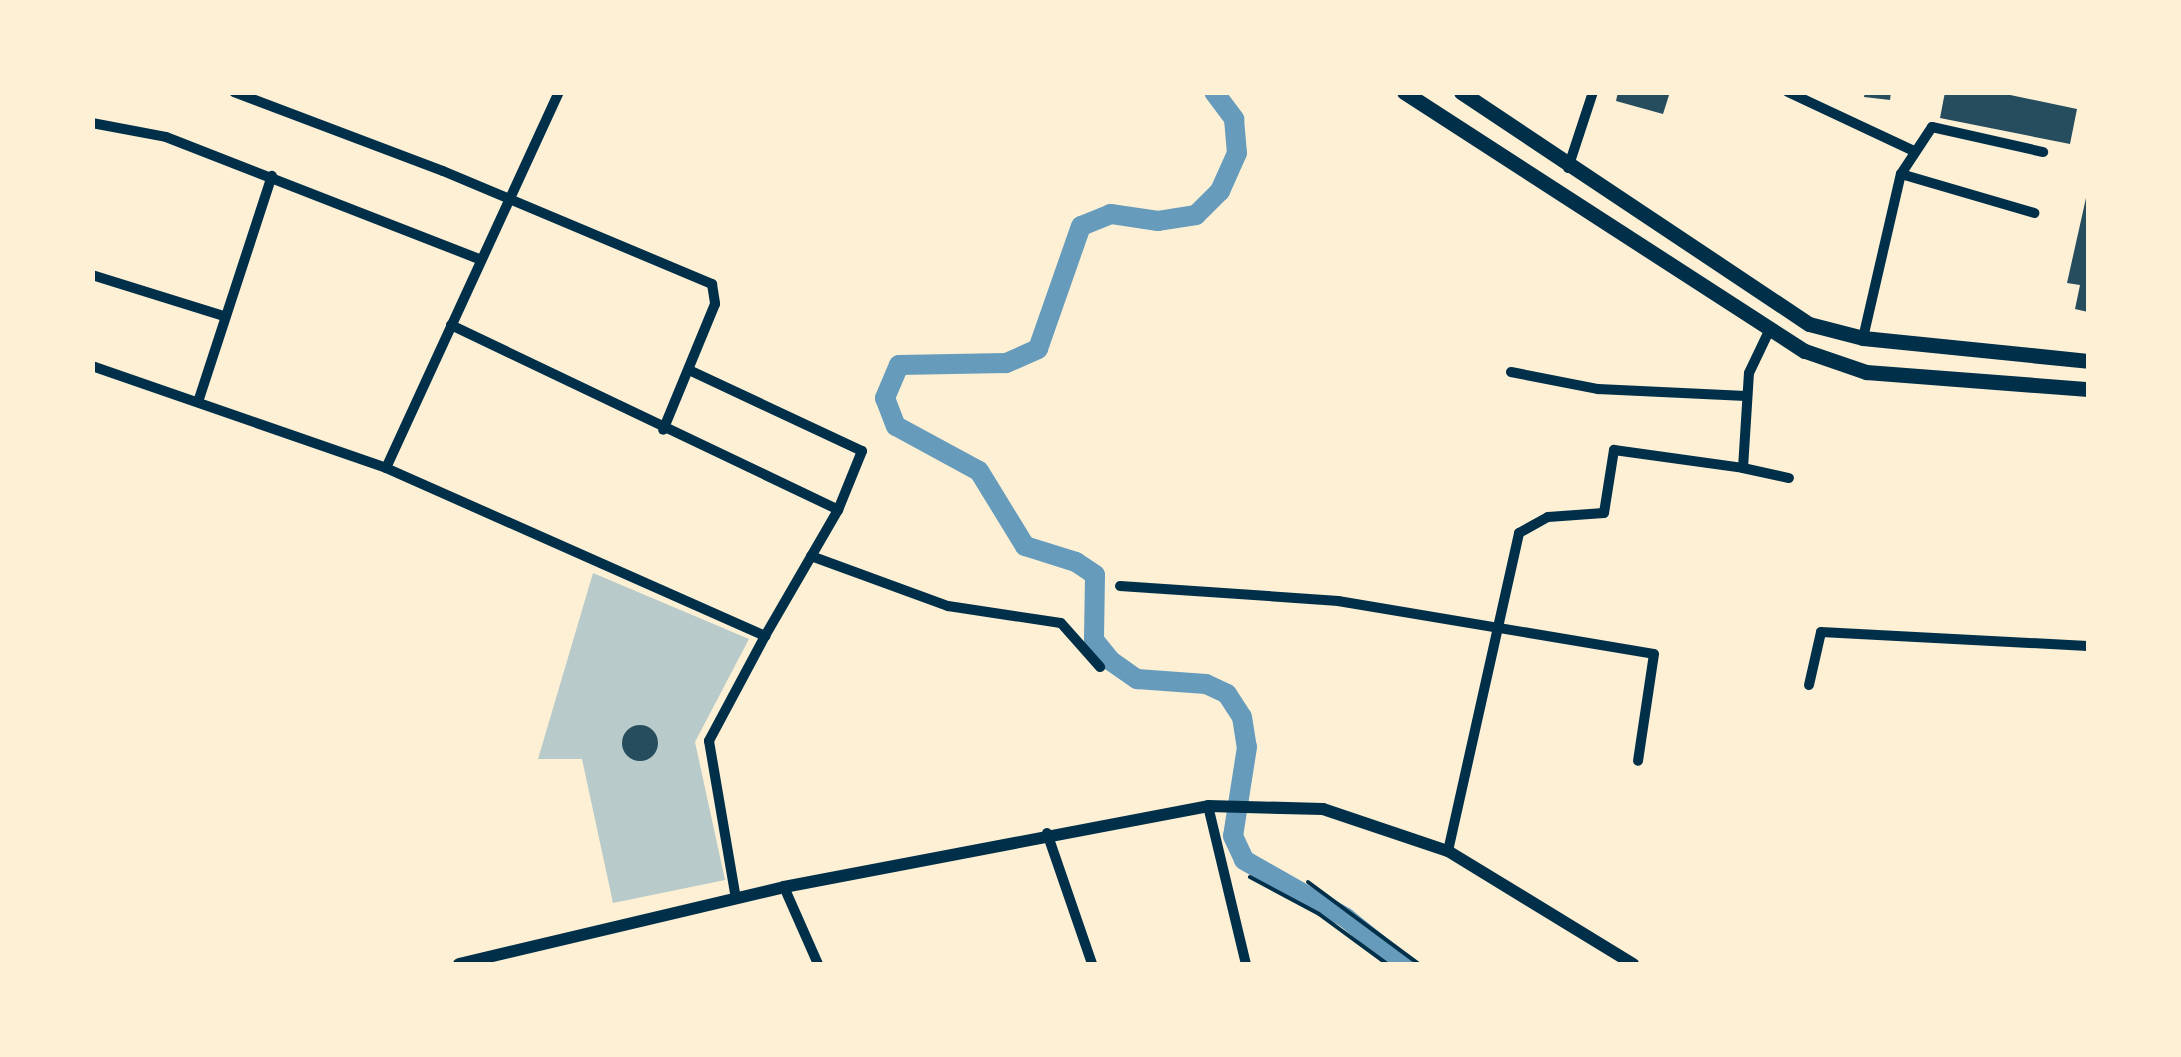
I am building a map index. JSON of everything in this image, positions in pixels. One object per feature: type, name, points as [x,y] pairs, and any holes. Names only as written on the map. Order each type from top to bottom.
[{"type":"main road","points":[[1404,92],[1805,351],[1866,372],[2088,389]]},
{"type":"main road","points":[[1461,92],[1568,168],[1809,324],[1862,338],[2088,361]]},
{"type":"street","points":[[234,92],[507,197],[712,284],[715,304],[664,430]]},
{"type":"street","points":[[386,468],[507,197],[559,92]]},
{"type":"street","points":[[1568,168],[1592,92]]},
{"type":"street","points":[[1788,92],[1912,150]]},
{"type":"street","points":[[92,124],[166,137],[481,260]]},
{"type":"street","points":[[1862,338],[1901,174],[1912,150],[1932,127],[2043,152]]},
{"type":"street","points":[[1901,174],[2034,212]]},
{"type":"street","points":[[198,402],[272,176]]},
{"type":"street","points":[[92,275],[224,316]]},
{"type":"street","points":[[451,325],[838,510]]},
{"type":"street","points":[[1742,468],[1746,396],[1770,329]]},
{"type":"street","points":[[92,366],[386,468],[764,636]]},
{"type":"street","points":[[689,370],[862,451],[838,510],[764,636],[709,741],[736,899]]},
{"type":"street","points":[[1511,372],[1598,388],[1746,396]]},
{"type":"street","points":[[1448,851],[1519,533],[1548,517],[1604,514],[1614,450],[1789,478]]},
{"type":"street","points":[[811,556],[948,606],[1061,623],[1100,666]]},
{"type":"street","points":[[1120,586],[1338,601],[1654,654],[1638,761]]},
{"type":"street","points":[[1808,685],[1821,632],[2088,646]]},
{"type":"street","points":[[1208,806],[1246,964]]},
{"type":"street","points":[[459,964],[784,886],[1047,832],[1208,806],[1323,809],[1448,851],[1633,964]]},
{"type":"street","points":[[1047,832],[1092,964]]},
{"type":"street","points":[[784,886],[818,964]]},
{"type":"path","points":[[1250,877],[1318,914],[1387,964]]},
{"type":"path","points":[[1308,882],[1419,964]]},
{"type":"shaded area","points":[[593,573],[749,639],[695,742],[725,880],[613,903],[582,759],[538,759]]},
{"type":"building","points":[[1618,92],[1670,92],[1663,114],[1616,101]]},
{"type":"building","points":[[1865,92],[1891,92],[1890,100],[1864,97]]},
{"type":"building","points":[[1945,92],[1996,92],[2077,109],[2070,144],[1940,118]]},
{"type":"building","points":[[2088,189],[2088,312],[2075,309],[2080,285],[2067,283]]},
{"type":"building","points":[[640,725],[653,730],[658,743],[653,756],[640,761],[627,756],[622,743],[627,730]]},
{"type":"waterway","points":[[1214,92],[1234,119],[1237,153],[1220,191],[1196,215],[1158,221],[1111,214],[1081,226],[1038,349],[1006,363],[899,365],[885,398],[896,426],[979,471],[1025,546],[1076,562],[1095,575],[1094,640],[1111,661],[1137,679],[1206,684],[1227,694],[1242,717],[1247,747],[1233,836],[1244,860],[1346,918],[1403,964]]}]
